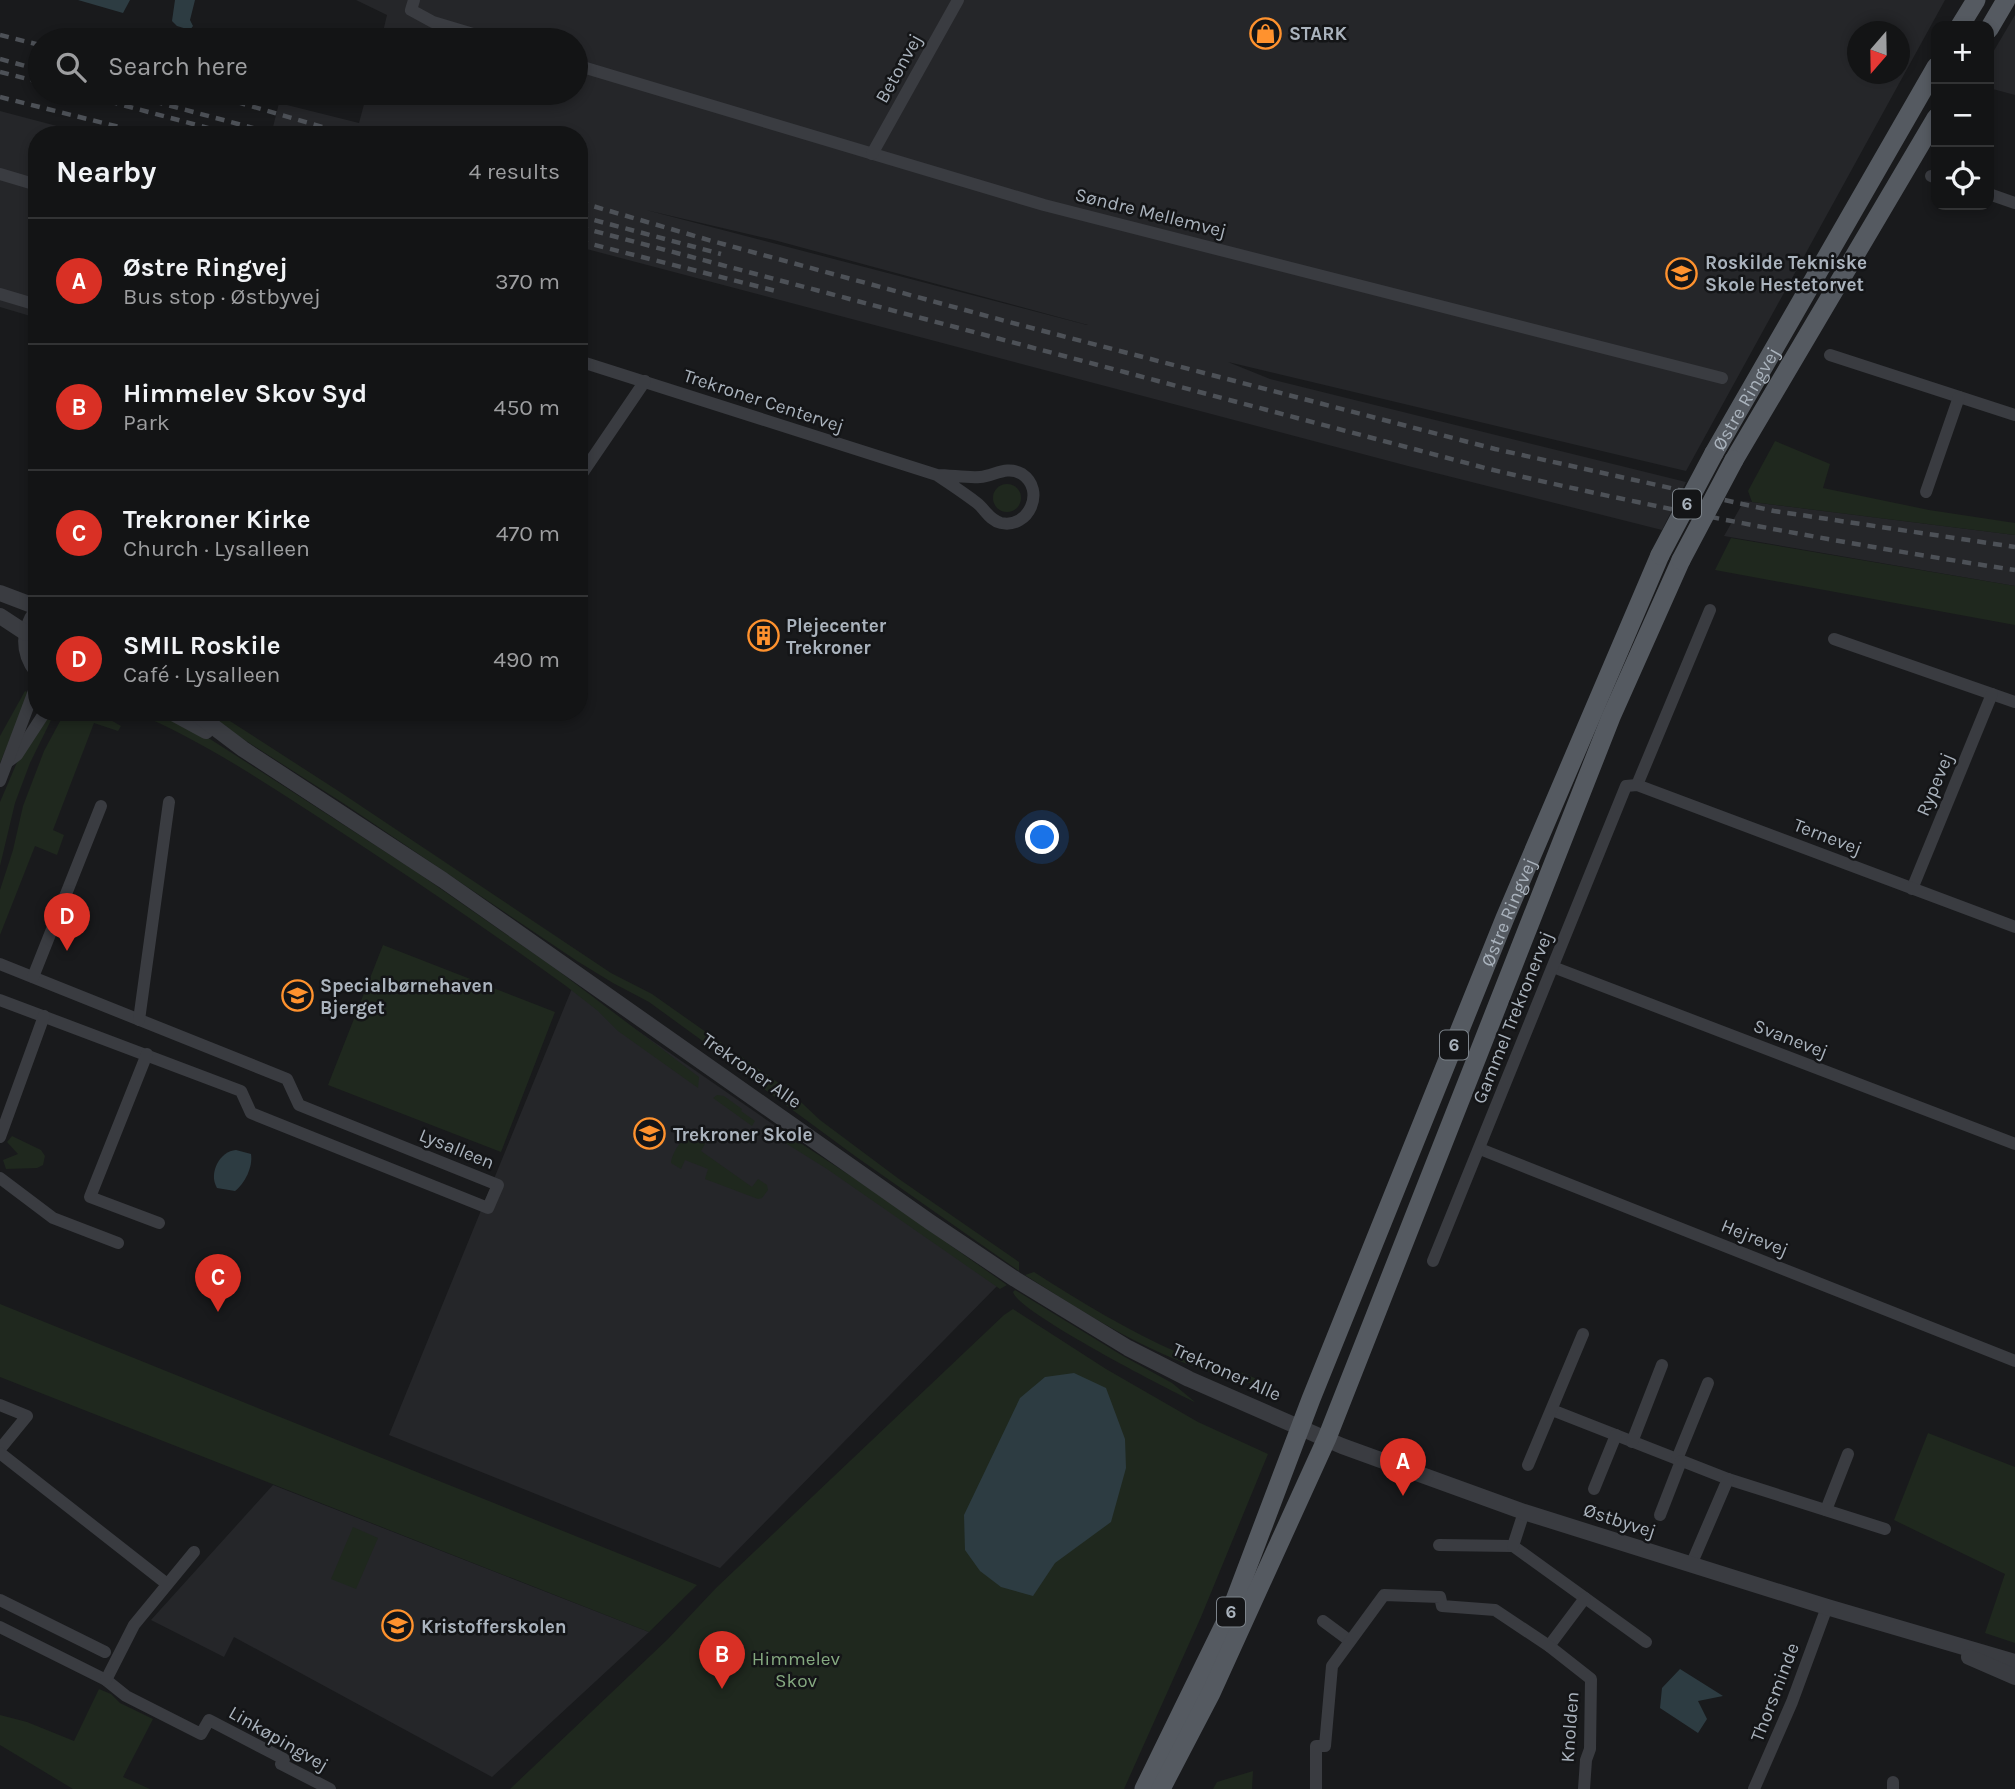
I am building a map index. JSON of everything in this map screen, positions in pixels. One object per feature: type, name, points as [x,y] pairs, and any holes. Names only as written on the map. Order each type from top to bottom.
[{"type":"main road","points":[[1963,21],[1976,0]]},
{"type":"main road","points":[[1994,21],[2006,0]]},
{"type":"main road","name":"Østre Ringvej","points":[[1144,1789],[1230,1613],[1505,918],[1660,555],[1714,453],[1931,76]]},
{"type":"main road","name":"Østre Ringvej","points":[[1161,1789],[1211,1693],[1327,1438],[1611,717],[1681,560],[1734,460],[1931,126]]},
{"type":"street","name":"Betonvej","points":[[872,154],[958,0]]},
{"type":"street","points":[[413,5],[433,22],[453,28]]},
{"type":"street","name":"Søndre Mellemvej","points":[[588,69],[1044,205],[1722,378]]},
{"type":"street","points":[[0,174],[28,182]]},
{"type":"street","points":[[1994,196],[2015,202]]},
{"type":"street","points":[[0,294],[28,302]]},
{"type":"street","points":[[1830,355],[2015,415]]},
{"type":"street","name":"Trekroner Centervej","points":[[588,364],[937,475],[982,477],[1009,470],[1021,474],[1030,484],[1034,496],[1032,509],[1023,519],[1012,524],[999,523],[988,516],[980,505],[937,475]]},
{"type":"street","points":[[588,465],[645,381]]},
{"type":"street","points":[[1926,492],[1959,397]]},
{"type":"street","points":[[0,593],[28,605]]},
{"type":"street","name":"Gammel Trekronervej","points":[[1433,1261],[1553,967],[1710,611]]},
{"type":"street","points":[[0,616],[26,633]]},
{"type":"street","points":[[28,629],[28,655]]},
{"type":"street","points":[[1834,639],[2015,702]]},
{"type":"street","name":"Rypevej","points":[[1912,888],[1992,694]]},
{"type":"street","points":[[0,781],[28,708]]},
{"type":"street","points":[[9,761],[17,755],[39,721]]},
{"type":"street","name":"Trekroner Alle","points":[[189,721],[243,749]]},
{"type":"street","name":"Trekroner Alle","points":[[206,721],[243,749],[443,880],[1015,1279],[1128,1348],[1189,1379],[1327,1438]]},
{"type":"street","name":"Ternevej","points":[[1632,785],[2015,927]]},
{"type":"street","points":[[139,1020],[169,802]]},
{"type":"street","points":[[33,977],[101,806]]},
{"type":"street","points":[[0,964],[287,1079],[299,1105],[290,1129]]},
{"type":"street","name":"Svanevej","points":[[1553,967],[2015,1144]]},
{"type":"street","name":"Lysalleen","points":[[0,1000],[241,1091],[251,1113],[488,1208],[498,1185],[299,1105]]},
{"type":"street","points":[[0,1137],[44,1016]]},
{"type":"street","points":[[147,1054],[90,1197],[159,1223]]},
{"type":"street","name":"Hejrevej","points":[[1480,1149],[2015,1361]]},
{"type":"street","points":[[0,1178],[53,1218],[118,1244]]},
{"type":"street","points":[[1528,1465],[1583,1334]]},
{"type":"street","points":[[1632,1442],[1662,1365]]},
{"type":"street","points":[[1660,1516],[1708,1383]]},
{"type":"street","points":[[0,1405],[27,1416],[0,1451],[167,1584]]},
{"type":"street","points":[[1552,1410],[1728,1479],[1885,1529]]},
{"type":"street","points":[[1594,1489],[1616,1435]]},
{"type":"street","name":"Østbyvej","points":[[1327,1438],[1342,1446],[1524,1511],[1905,1631],[2015,1662]]},
{"type":"street","points":[[1826,1510],[1848,1454]]},
{"type":"street","points":[[1691,1565],[1728,1479]]},
{"type":"street","points":[[1513,1546],[1524,1511]]},
{"type":"street","points":[[1440,1545],[1513,1546],[1646,1642]]},
{"type":"street","points":[[106,1680],[134,1625],[194,1552]]},
{"type":"street","name":"Knolden","points":[[1316,1789],[1316,1746],[1325,1746],[1332,1666],[1384,1595],[1440,1597],[1442,1606],[1494,1610],[1549,1646],[1591,1679],[1590,1749],[1586,1760],[1584,1789]]},
{"type":"street","points":[[1549,1646],[1585,1598]]},
{"type":"street","points":[[0,1600],[105,1652]]},
{"type":"street","name":"Thorsminde","points":[[1754,1789],[1792,1702],[1827,1607]]},
{"type":"street","points":[[1323,1621],[1350,1642]]},
{"type":"street","name":"Linkøpingvej","points":[[0,1627],[106,1680],[126,1696],[201,1734],[209,1720],[284,1759],[281,1764],[330,1789]]},
{"type":"street","name":"Østbyvej","points":[[1905,1631],[2015,1676]]},
{"type":"shaded area","points":[[78,0],[130,0],[123,13]]},
{"type":"shaded area","points":[[175,0],[195,0],[190,20],[192,28],[177,26],[172,21]]},
{"type":"shaded area","points":[[356,0],[1945,0],[1931,21],[1910,64],[1910,21],[1847,21],[1847,84],[1899,84],[1686,471],[1228,362],[1270,379],[1686,482],[1662,530],[1408,466],[588,249],[588,126],[273,126],[278,105],[359,123],[364,105],[588,105],[588,28],[384,28],[387,15]],"holes":[[[646,210],[774,240],[1087,325]]]},
{"type":"shaded area","points":[[2015,15],[2015,95],[1994,89],[1994,51]]},
{"type":"shaded area","points":[[0,111],[57,126],[28,126],[28,315],[0,307]]},
{"type":"shaded area","points":[[1744,501],[2015,535],[2015,586],[1724,536]]},
{"type":"shaded area","name":"Trekroner Skole","points":[[573,986],[1001,1282],[720,1568],[389,1435]]},
{"type":"shaded area","points":[[236,1150],[251,1154],[248,1174],[235,1191],[217,1188],[214,1176],[217,1164],[225,1154]]},
{"type":"shaded area","points":[[1074,1373],[1106,1388],[1125,1439],[1126,1468],[1111,1522],[1055,1563],[1033,1596],[1001,1587],[980,1571],[965,1550],[964,1515],[1020,1398],[1045,1377]]},
{"type":"shaded area","name":"Kristofferskolen","points":[[273,1485],[649,1632],[492,1777],[234,1637],[224,1657],[151,1620]]},
{"type":"shaded area","points":[[1680,1669],[1723,1696],[1698,1701],[1707,1719],[1698,1733],[1660,1708],[1662,1688]]},
{"type":"green space","points":[[1775,441],[1830,464],[1823,488],[1929,510],[2015,523],[2015,535],[1752,502],[1748,491]]},
{"type":"green space","points":[[1007,484],[1017,488],[1021,498],[1017,508],[1007,512],[997,508],[993,498],[997,488]]},
{"type":"green space","points":[[1731,538],[2015,586],[2015,625],[1715,570]]},
{"type":"green space","points":[[25,691],[28,692],[0,763],[0,736]]},
{"type":"green space","points":[[43,721],[51,721],[30,763],[15,803],[0,866],[0,802],[18,760]]},
{"type":"green space","points":[[60,721],[112,721],[121,726],[118,731],[94,723],[53,830],[64,835],[57,855],[35,846],[0,935],[0,890],[23,806],[44,751]]},
{"type":"green space","points":[[154,721],[176,721],[210,739],[418,873],[556,969],[699,1077],[698,1088],[618,1031],[566,986],[473,920],[227,759]]},
{"type":"green space","points":[[215,721],[230,721],[611,973],[652,994],[730,1049],[721,1054],[649,1002],[577,961],[343,803]]},
{"type":"green space","points":[[383,945],[555,1012],[501,1152],[328,1085]]},
{"type":"green space","points":[[739,1055],[787,1089],[820,1120],[899,1179],[1019,1262],[1019,1271],[741,1072],[735,1064]]},
{"type":"green space","points":[[717,1095],[724,1096],[742,1109],[741,1111],[755,1121],[752,1126],[713,1098]]},
{"type":"green space","points":[[766,1125],[788,1135],[860,1182],[1007,1285],[1000,1289],[827,1169],[761,1131]]},
{"type":"green space","points":[[692,1134],[706,1142],[701,1151],[752,1187],[758,1179],[767,1185],[768,1190],[762,1198],[758,1199],[705,1179],[708,1169],[685,1160],[681,1169],[671,1163],[678,1146]]},
{"type":"green space","points":[[12,1136],[41,1150],[45,1156],[43,1165],[37,1168],[6,1169],[3,1160],[18,1154],[7,1142]]},
{"type":"green space","points":[[1034,1272],[1141,1335],[1189,1357],[1238,1371],[1269,1387],[1264,1389],[1239,1379],[1240,1375],[1230,1371],[1227,1377],[1200,1369],[1147,1347],[1025,1275]]},
{"type":"green space","points":[[1015,1290],[1172,1383],[1195,1402],[1127,1367],[1040,1316],[1021,1302],[1013,1292]]},
{"type":"green space","points":[[0,1304],[697,1585],[649,1632],[0,1377]]},
{"type":"green space","name":"Himmelev Skov","points":[[1013,1309],[1106,1369],[1198,1422],[1268,1454],[1201,1617],[1124,1789],[510,1789],[668,1639],[716,1588]]},
{"type":"green space","points":[[1928,1433],[2015,1467],[2015,1643],[1985,1633],[2005,1574],[1894,1520]]},
{"type":"green space","points":[[353,1527],[378,1538],[356,1589],[331,1579]]},
{"type":"green space","points":[[99,1689],[153,1719],[123,1777],[150,1789],[73,1789],[0,1745],[0,1715],[27,1722],[74,1741]]},
{"type":"green space","points":[[1253,1771],[1252,1789],[1213,1789],[1217,1782]]},
{"type":"railway","points":[[0,35],[28,42]]},
{"type":"railway","points":[[0,59],[28,67]]},
{"type":"railway","points":[[0,72],[28,79]]},
{"type":"railway","points":[[0,97],[28,104]]},
{"type":"railway","points":[[32,105],[115,126]]},
{"type":"railway","points":[[123,105],[201,126]]},
{"type":"railway","points":[[168,105],[246,126]]},
{"type":"railway","points":[[247,105],[319,126]]},
{"type":"railway","points":[[588,205],[1009,322],[1495,449],[1774,511],[2015,547]]},
{"type":"railway","points":[[588,218],[721,254]]},
{"type":"railway","points":[[588,229],[1489,469],[1751,525],[2015,570]]},
{"type":"railway","points":[[588,243],[776,291]]},
{"type":"place","name":"STARK","points":[[1266,33]]},
{"type":"place","name":"Roskilde Tekniske Skole Hestetorvet","points":[[1682,273]]},
{"type":"place","name":"Plejecenter Trekroner","points":[[763,636]]},
{"type":"place","name":"SMIL Roskile","points":[[67,951]]},
{"type":"place","name":"Specialbørnehaven Bjerget","points":[[297,996]]},
{"type":"place","name":"Trekroner Skole","points":[[650,1134]]},
{"type":"place","name":"Trekroner Kirke","points":[[218,1312]]},
{"type":"place","name":"Østre Ringvej","points":[[1403,1496]]},
{"type":"place","name":"Kristofferskolen","points":[[398,1626]]},
{"type":"place","name":"Himmelev Skov Syd","points":[[722,1689]]}]
